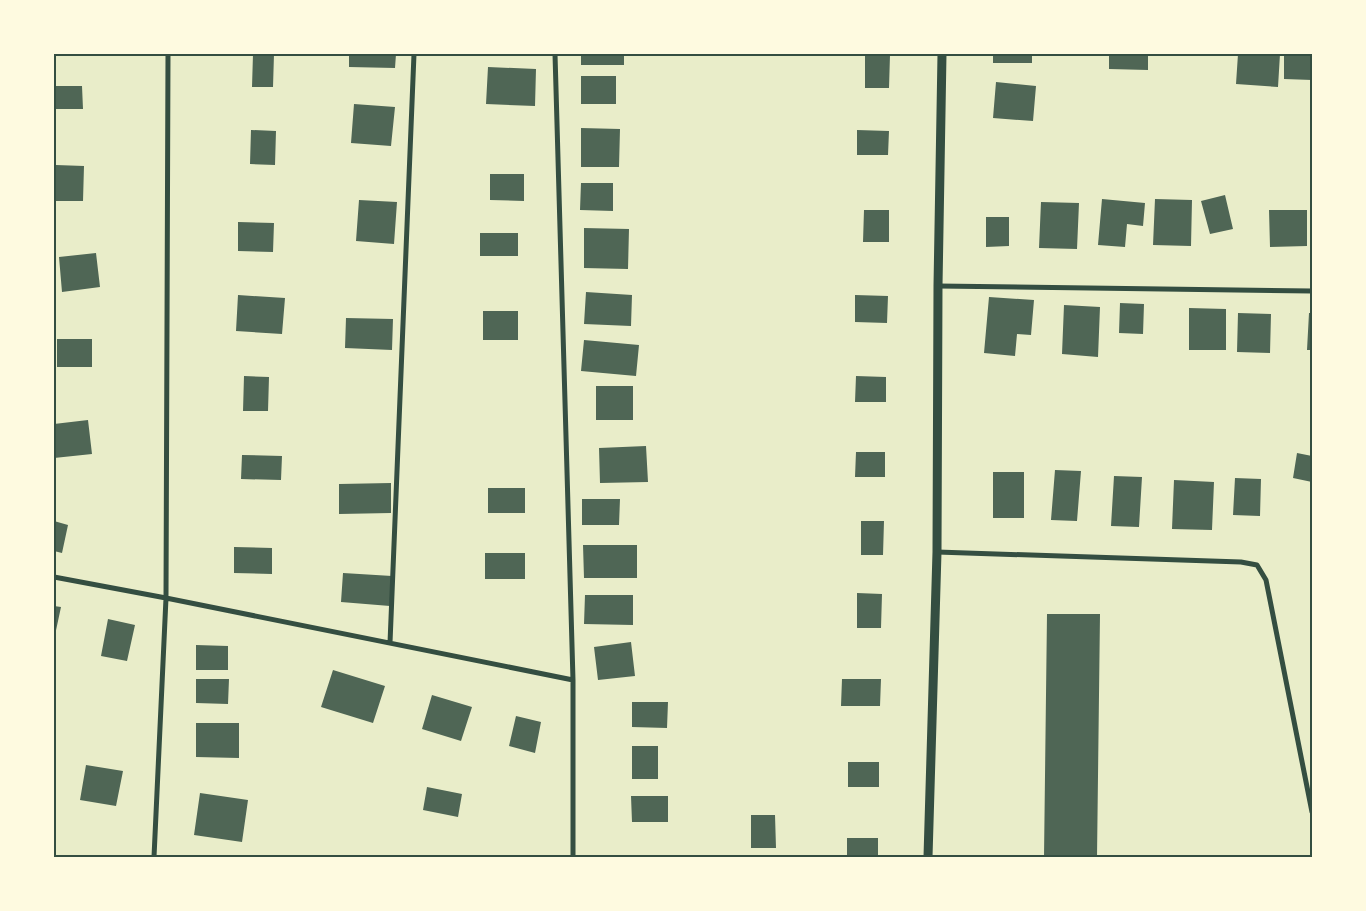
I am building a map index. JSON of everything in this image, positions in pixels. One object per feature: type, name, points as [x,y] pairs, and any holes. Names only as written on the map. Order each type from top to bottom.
[{"type":"street","points":[[154,857],[166,598],[168,54]]},
{"type":"street","points":[[390,643],[414,54]]},
{"type":"street","points":[[555,54],[573,680],[573,857]]},
{"type":"street","points":[[928,857],[937,552],[938,286],[942,54]]},
{"type":"street","points":[[938,286],[1312,291]]},
{"type":"street","points":[[937,552],[1242,562],[1257,565],[1266,580],[1312,812]]},
{"type":"street","points":[[54,577],[573,680]]},
{"type":"building","points":[[253,54],[274,54],[273,87],[252,87]]},
{"type":"building","points":[[349,54],[396,54],[395,68],[349,67]]},
{"type":"building","points":[[581,54],[624,54],[624,65],[581,65]]},
{"type":"building","points":[[865,54],[890,55],[889,88],[865,88]]},
{"type":"building","points":[[993,54],[1032,54],[1032,63],[993,63]]},
{"type":"building","points":[[1109,54],[1148,54],[1148,70],[1109,69]]},
{"type":"building","points":[[1238,54],[1280,54],[1278,87],[1236,84]]},
{"type":"building","points":[[1284,54],[1312,54],[1312,80],[1284,79]]},
{"type":"building","points":[[488,67],[536,69],[535,106],[486,104]]},
{"type":"building","points":[[581,76],[616,76],[616,104],[581,104]]},
{"type":"building","points":[[996,82],[1036,86],[1033,121],[993,118]]},
{"type":"building","points":[[54,86],[82,86],[83,109],[54,109]]},
{"type":"building","points":[[354,104],[395,107],[391,146],[351,143]]},
{"type":"building","points":[[581,128],[620,129],[619,167],[581,167]]},
{"type":"building","points":[[251,130],[276,131],[275,165],[250,164]]},
{"type":"building","points":[[857,130],[889,131],[888,155],[857,155]]},
{"type":"building","points":[[56,165],[84,166],[83,201],[55,201]]},
{"type":"building","points":[[490,174],[524,174],[524,201],[490,200]]},
{"type":"building","points":[[581,183],[613,183],[613,211],[580,210]]},
{"type":"building","points":[[1225,195],[1233,229],[1210,234],[1201,201]]},
{"type":"building","points":[[1102,199],[1145,203],[1143,226],[1127,224],[1125,247],[1098,245]]},
{"type":"building","points":[[1155,199],[1192,200],[1191,246],[1153,245]]},
{"type":"building","points":[[359,200],[397,202],[394,244],[356,241]]},
{"type":"building","points":[[1041,202],[1079,203],[1077,249],[1039,248]]},
{"type":"building","points":[[864,210],[889,210],[889,242],[863,242]]},
{"type":"building","points":[[1269,210],[1307,210],[1307,246],[1270,247]]},
{"type":"building","points":[[986,217],[1009,217],[1009,246],[986,247]]},
{"type":"building","points":[[238,222],[274,223],[273,252],[238,251]]},
{"type":"building","points":[[584,228],[629,229],[628,269],[584,268]]},
{"type":"building","points":[[480,233],[518,233],[518,256],[480,256]]},
{"type":"building","points":[[96,253],[100,287],[62,292],[59,257]]},
{"type":"building","points":[[586,292],[632,295],[631,326],[584,324]]},
{"type":"building","points":[[238,295],[285,298],[282,334],[236,331]]},
{"type":"building","points":[[855,295],[888,296],[887,323],[855,322]]},
{"type":"building","points":[[989,297],[1034,300],[1031,335],[1017,334],[1015,356],[984,353]]},
{"type":"building","points":[[1120,303],[1144,304],[1143,334],[1119,333]]},
{"type":"building","points":[[1064,305],[1100,307],[1098,357],[1062,354]]},
{"type":"building","points":[[1189,308],[1226,309],[1226,350],[1189,350]]},
{"type":"building","points":[[483,311],[518,311],[518,340],[483,340]]},
{"type":"building","points":[[1238,313],[1271,314],[1270,353],[1237,352]]},
{"type":"building","points":[[1309,313],[1312,313],[1312,350],[1307,350]]},
{"type":"building","points":[[346,318],[393,319],[392,350],[345,348]]},
{"type":"building","points":[[57,339],[92,339],[92,367],[57,367]]},
{"type":"building","points":[[584,340],[639,345],[636,376],[581,371]]},
{"type":"building","points":[[244,376],[269,377],[268,411],[243,411]]},
{"type":"building","points":[[856,376],[886,377],[886,402],[855,402]]},
{"type":"building","points":[[596,386],[633,386],[633,420],[596,420]]},
{"type":"building","points":[[88,420],[92,454],[54,458],[54,424]]},
{"type":"building","points":[[646,446],[648,482],[600,483],[599,448]]},
{"type":"building","points":[[856,452],[885,452],[885,477],[855,477]]},
{"type":"building","points":[[1297,453],[1312,456],[1312,482],[1293,478]]},
{"type":"building","points":[[242,455],[282,456],[281,480],[241,479]]},
{"type":"building","points":[[1055,470],[1081,471],[1077,521],[1051,520]]},
{"type":"building","points":[[993,472],[1024,472],[1024,518],[993,518]]},
{"type":"building","points":[[1114,476],[1142,477],[1139,527],[1111,526]]},
{"type":"building","points":[[1235,478],[1261,479],[1260,516],[1233,515]]},
{"type":"building","points":[[1174,480],[1214,482],[1212,530],[1172,529]]},
{"type":"building","points":[[391,483],[391,513],[339,514],[339,484]]},
{"type":"building","points":[[488,488],[525,488],[525,513],[488,513]]},
{"type":"building","points":[[582,499],[620,499],[619,525],[582,525]]},
{"type":"building","points":[[54,521],[68,525],[62,553],[54,551]]},
{"type":"building","points":[[861,521],[884,521],[883,555],[861,555]]},
{"type":"building","points":[[583,545],[637,545],[637,578],[584,578]]},
{"type":"building","points":[[234,547],[272,548],[272,574],[234,573]]},
{"type":"building","points":[[485,553],[525,553],[525,579],[485,579]]},
{"type":"building","points":[[343,573],[392,576],[390,606],[341,602]]},
{"type":"building","points":[[857,593],[882,594],[881,628],[857,628]]},
{"type":"building","points":[[585,595],[633,595],[633,625],[584,624]]},
{"type":"building","points":[[54,606],[61,607],[55,635],[54,635]]},
{"type":"building","points":[[1047,614],[1100,614],[1097,857],[1044,857]]},
{"type":"building","points":[[108,619],[135,625],[127,661],[101,656]]},
{"type":"building","points":[[631,642],[635,676],[598,680],[594,647]]},
{"type":"building","points":[[196,645],[228,646],[228,670],[196,670]]},
{"type":"building","points":[[333,670],[385,686],[373,723],[321,707]]},
{"type":"building","points":[[196,679],[229,679],[228,704],[196,703]]},
{"type":"building","points":[[842,679],[881,679],[880,706],[841,706]]},
{"type":"building","points":[[432,695],[472,707],[461,741],[422,729]]},
{"type":"building","points":[[632,702],[668,702],[667,728],[632,727]]},
{"type":"building","points":[[516,716],[541,722],[535,753],[509,746]]},
{"type":"building","points":[[196,723],[239,723],[239,758],[196,757]]},
{"type":"building","points":[[632,746],[658,746],[658,779],[632,779]]},
{"type":"building","points":[[848,762],[879,762],[879,787],[848,787]]},
{"type":"building","points":[[86,765],[123,771],[116,806],[80,800]]},
{"type":"building","points":[[427,787],[462,794],[458,817],[423,810]]},
{"type":"building","points":[[200,793],[248,800],[242,842],[194,835]]},
{"type":"building","points":[[631,796],[668,796],[668,822],[632,822]]},
{"type":"building","points":[[751,815],[775,815],[776,848],[751,848]]},
{"type":"building","points":[[847,838],[878,838],[878,857],[847,857]]}]
